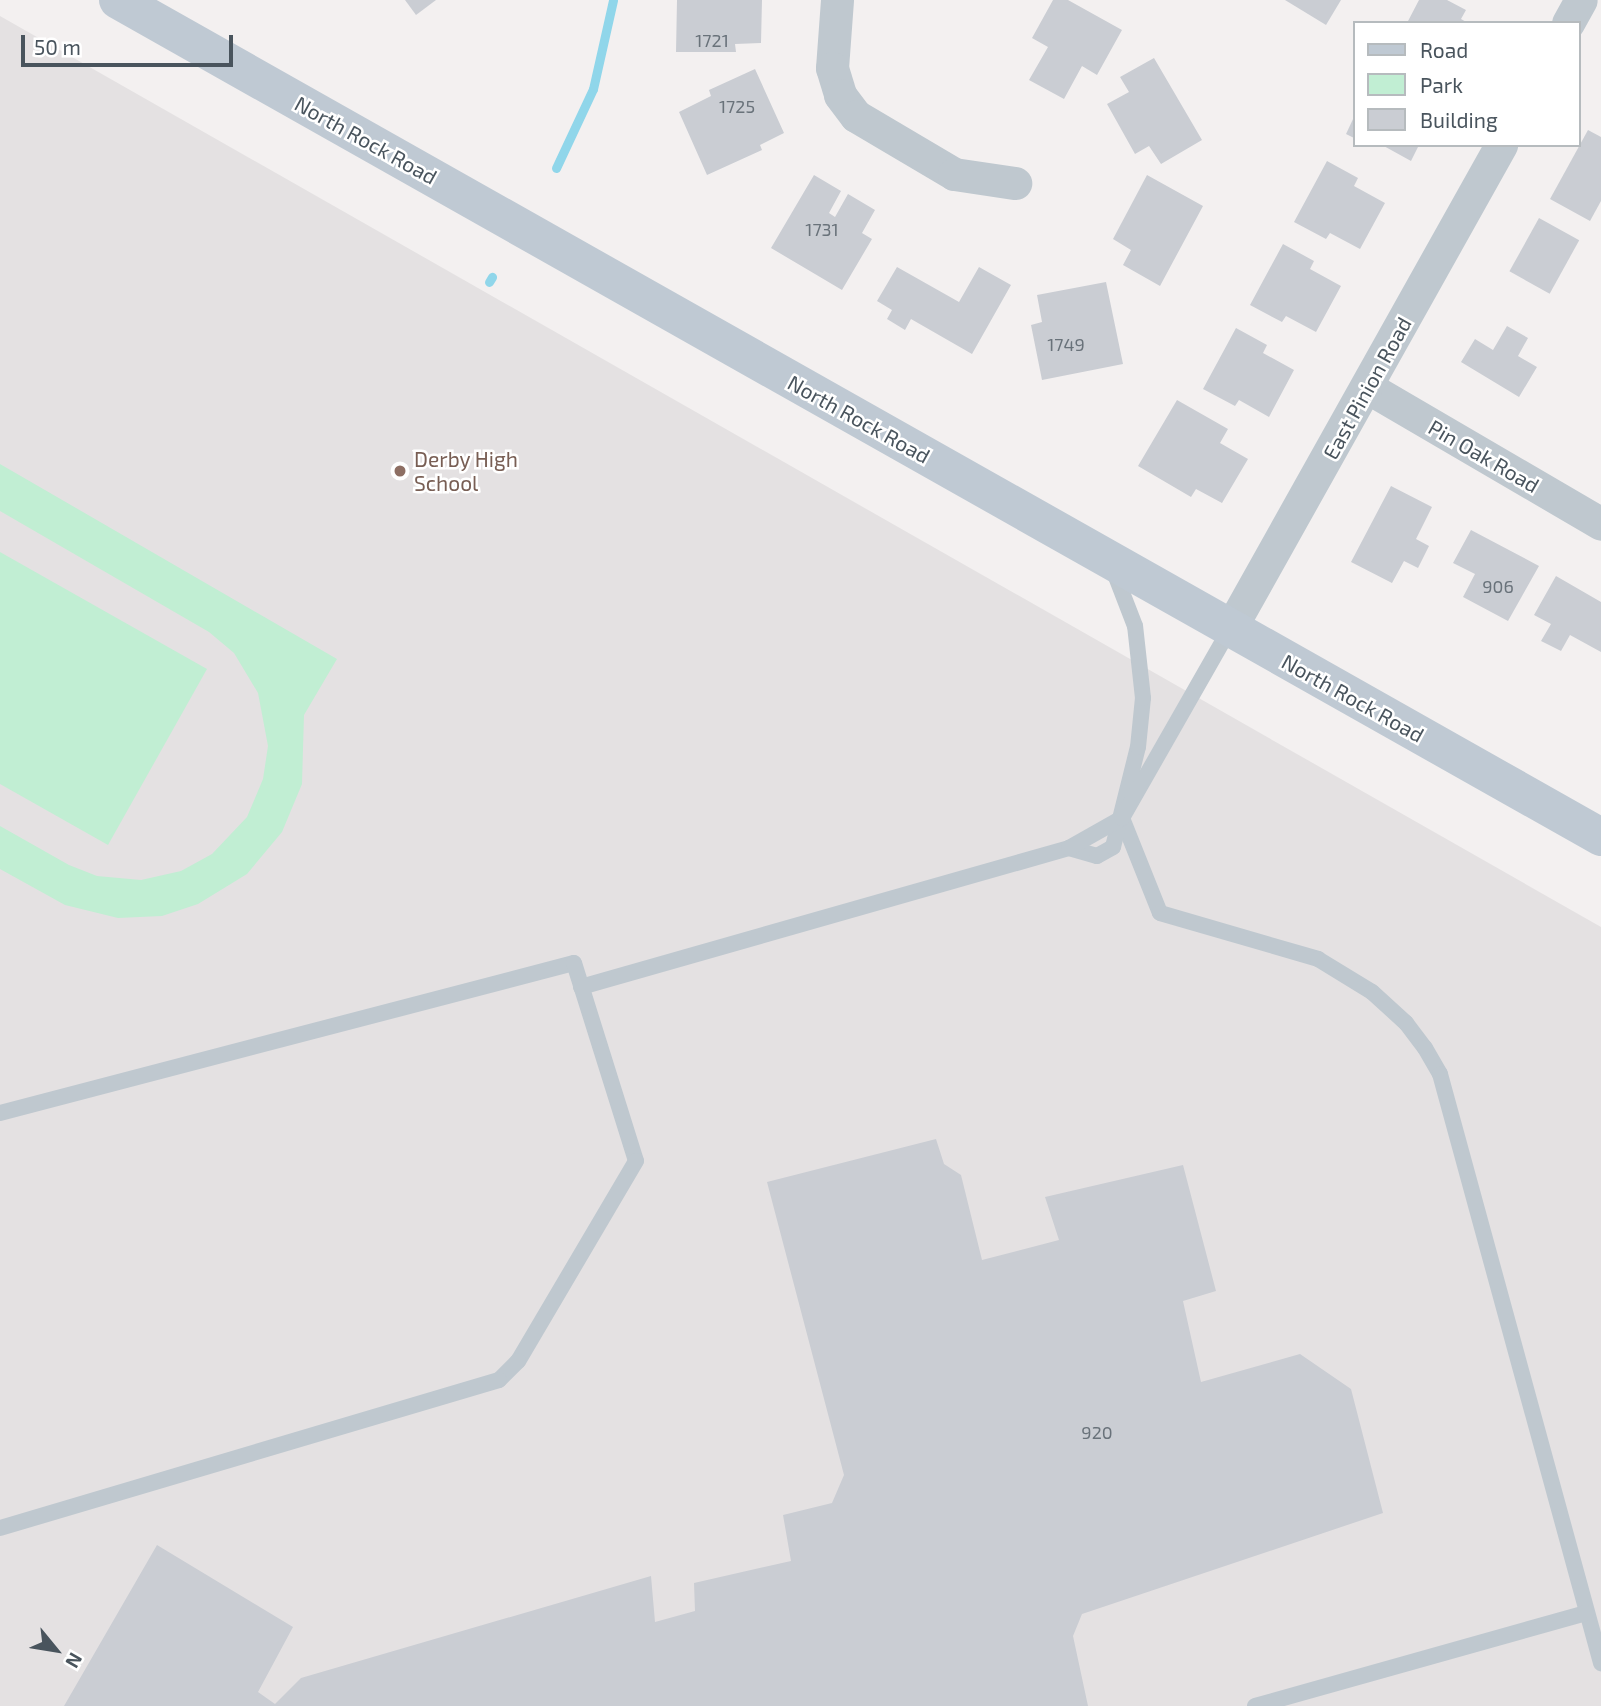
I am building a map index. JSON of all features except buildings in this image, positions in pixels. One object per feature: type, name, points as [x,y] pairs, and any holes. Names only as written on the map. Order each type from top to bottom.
[{"type":"main road","name":"North Rock Road","points":[[118,0],[1601,837]]},
{"type":"street","points":[[837,0],[832,68],[840,94],[856,116],[954,174],[1015,183]]},
{"type":"street","name":"East Pinion Road","points":[[1230,629],[1500,147]]},
{"type":"street","name":"Pin Oak Road","points":[[1367,387],[1601,524]]},
{"type":"lane","points":[[1110,561],[1135,626],[1143,698],[1138,747],[1122,818],[1160,913],[1318,959],[1372,992],[1406,1023],[1425,1048],[1440,1074],[1585,1613],[1601,1663]]},
{"type":"lane","points":[[581,987],[1069,848],[1122,818],[1230,629]]},
{"type":"lane","points":[[0,1113],[574,963],[636,1161],[518,1361],[499,1380],[0,1528]]},
{"type":"lane","points":[[1255,1706],[1585,1613]]},
{"type":"shaded area","name":"Derby High School","points":[[0,16],[1601,927],[1601,1706],[0,1706]]},
{"type":"green space","points":[[0,464],[337,659],[304,715],[302,784],[282,832],[247,874],[198,904],[162,916],[118,918],[65,905],[0,869],[0,826],[69,865],[97,876],[141,880],[181,871],[212,854],[247,817],[263,779],[268,746],[258,693],[234,653],[209,632],[0,511]]},
{"type":"green space","points":[[0,552],[207,669],[108,845],[0,784]]},
{"type":"waterway","points":[[556,168],[593,89],[613,0]]},
{"type":"waterway","points":[[489,282],[492,277]]},
{"type":"place","name":"Derby High School","points":[[400,471]]}]
